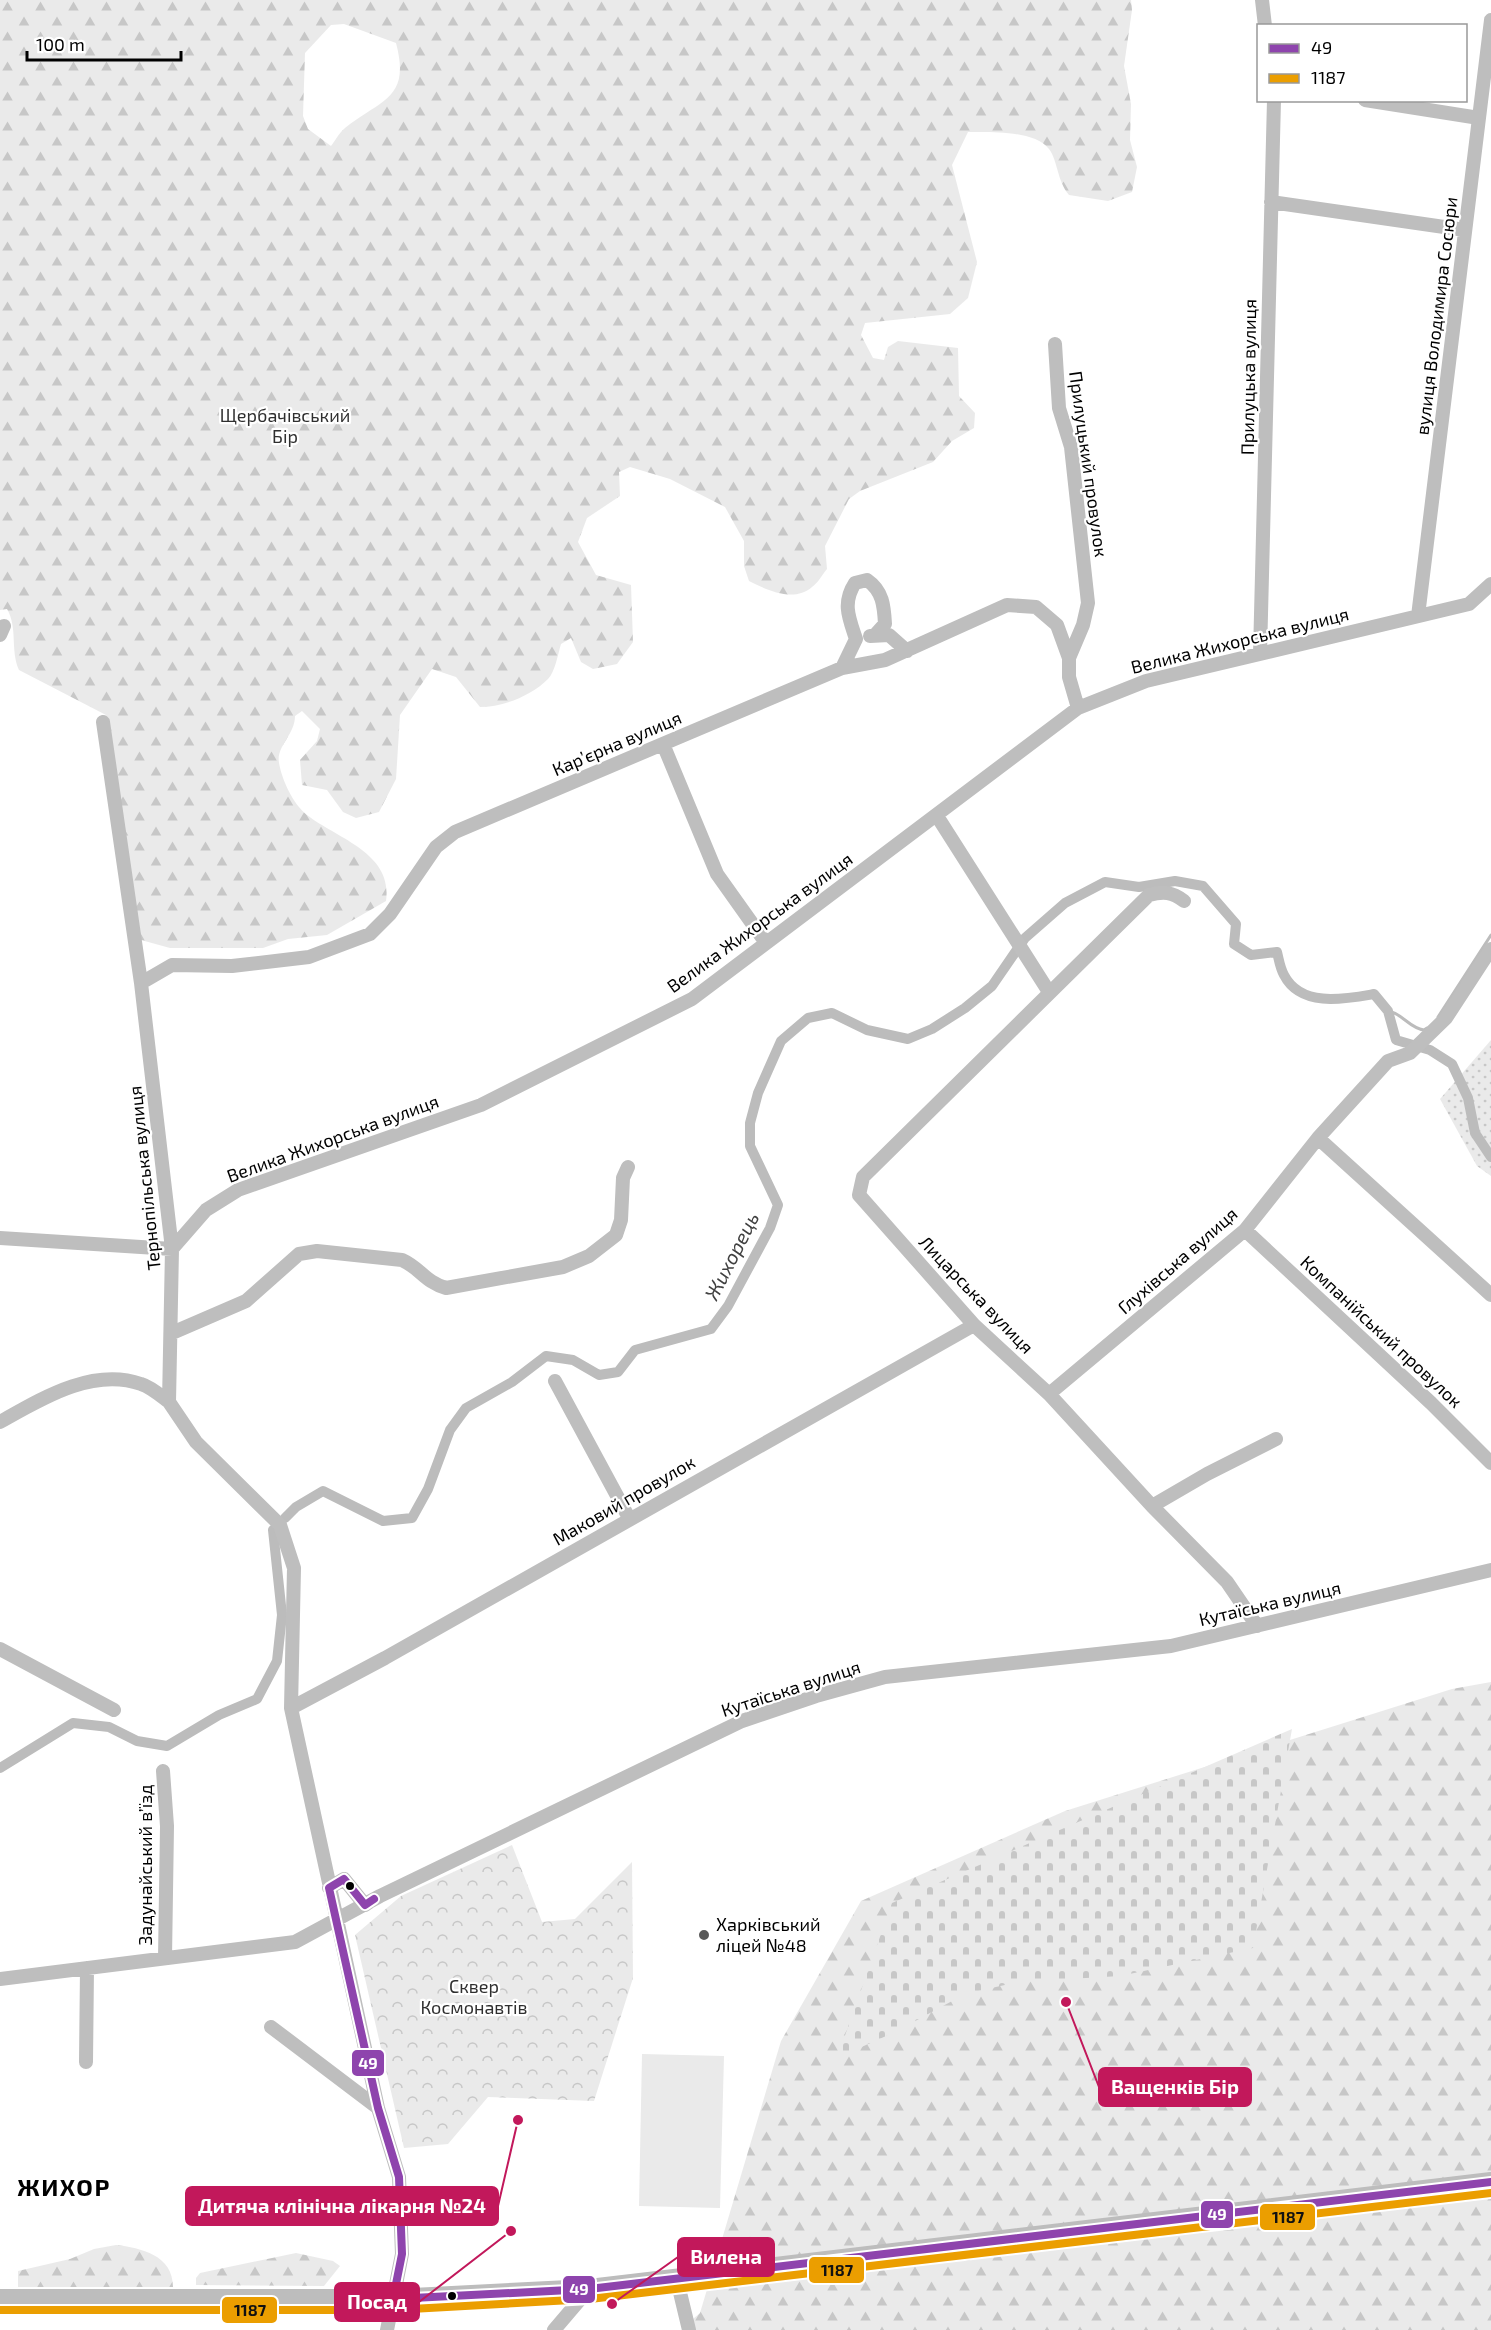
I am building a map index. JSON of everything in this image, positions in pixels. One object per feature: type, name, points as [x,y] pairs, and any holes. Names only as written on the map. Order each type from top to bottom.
[{"type":"highway","points":[[0,2299],[393,2299],[589,2289],[1491,2182]]},
{"type":"street","points":[[1262,0],[1265,24]]},
{"type":"street","name":"вулиця Володимира Сосюри","points":[[1418,616],[1491,20]]},
{"type":"street","name":"Прилуцька вулиця","points":[[1260,654],[1274,102]]},
{"type":"street","points":[[1378,102],[1479,118]]},
{"type":"street","points":[[1270,202],[1465,230]]},
{"type":"street","name":"Прилуцький провулок","points":[[1055,344],[1059,408],[1071,447],[1088,603],[1083,625],[1070,658]]},
{"type":"street","points":[[842,668],[856,639],[846,609],[855,583],[867,580],[877,587],[884,604],[885,624],[876,634]]},
{"type":"street","name":"Велика Жихорська вулиця","points":[[172,1249],[206,1210],[238,1190],[482,1105],[692,999],[1078,708],[1146,681],[1469,604],[1491,584]]},
{"type":"street","name":"Кар’єрна вулиця","points":[[141,983],[172,965],[232,966],[309,957],[370,934],[390,914],[436,847],[454,831],[842,668],[885,660],[1007,605],[1036,607],[1057,625],[1070,658],[1069,677],[1078,708]]},
{"type":"street","points":[[856,639],[876,634],[889,635],[907,651]]},
{"type":"street","name":"Тернопільська вулиця","points":[[103,722],[141,983],[172,1249],[169,1402]]},
{"type":"street","points":[[663,744],[717,874],[766,943]]},
{"type":"street","points":[[937,816],[1049,992]]},
{"type":"street","name":"Лицарська вулиця","points":[[1184,901],[1176,895],[1163,891],[1149,895],[862,1177],[859,1195],[974,1325],[1049,1394],[1152,1506],[1227,1582],[1257,1626]]},
{"type":"street","name":"Глухівська вулиця","points":[[1049,1394],[1245,1230],[1318,1138],[1389,1061],[1410,1053],[1446,1018],[1491,949]]},
{"type":"street","points":[[1318,1138],[1491,1295]]},
{"type":"street","points":[[172,1333],[246,1301],[299,1254],[317,1251],[402,1260],[414,1265],[432,1284],[446,1288],[563,1267],[589,1256],[616,1235],[621,1220],[623,1178],[628,1167]]},
{"type":"street","name":"Компанійський провулок","points":[[1245,1230],[1431,1403],[1491,1463]]},
{"type":"street","points":[[0,1238],[172,1249]]},
{"type":"street","name":"Маковий провулок","points":[[291,1708],[386,1658],[629,1518],[974,1325]]},
{"type":"street","points":[[0,1422],[46,1396],[80,1383],[118,1380],[142,1384],[169,1402],[196,1442],[280,1525],[294,1568],[291,1708],[378,2108],[399,2177],[402,2254],[387,2330]]},
{"type":"street","points":[[555,1381],[629,1518]]},
{"type":"street","points":[[1152,1506],[1276,1438]]},
{"type":"street","name":"Кутаїська вулиця","points":[[0,1979],[295,1942],[374,1899],[742,1721],[816,1696],[885,1677],[1171,1646],[1491,1570]]},
{"type":"street","points":[[0,1649],[114,1710]]},
{"type":"street","name":"Задунайський в’їзд","points":[[163,1771],[167,1826],[165,1958]]},
{"type":"street","points":[[330,1888],[344,1879],[365,1905],[374,1899]]},
{"type":"street","points":[[86,2062],[87,1968]]},
{"type":"street","points":[[271,2027],[378,2108]]},
{"type":"street","points":[[677,2280],[689,2330]]},
{"type":"street","points":[[554,2330],[589,2289]]},
{"type":"green space","name":"Щербачівський Бір","points":[[0,0],[1131,0],[1132,10],[1124,66],[1131,104],[1130,140],[1137,167],[1132,192],[1108,201],[1069,195],[1062,184],[1052,154],[1042,143],[1033,138],[1011,133],[968,132],[952,165],[977,262],[968,298],[950,314],[865,323],[861,335],[873,358],[884,360],[888,347],[898,341],[958,348],[959,396],[975,413],[974,428],[952,441],[933,462],[860,491],[849,499],[825,546],[827,569],[814,585],[805,592],[789,595],[772,591],[749,581],[744,566],[744,541],[725,507],[670,479],[630,467],[619,472],[620,496],[587,518],[578,542],[596,575],[631,585],[633,642],[617,664],[593,669],[581,662],[571,638],[561,644],[553,672],[541,685],[516,699],[498,705],[480,707],[456,677],[432,669],[400,715],[396,779],[379,812],[356,818],[343,812],[327,790],[302,785],[300,760],[317,741],[320,729],[302,711],[295,716],[292,729],[279,757],[280,770],[285,784],[297,805],[307,815],[361,849],[372,859],[381,871],[386,885],[386,901],[327,935],[288,939],[263,948],[170,948],[141,940],[106,715],[19,670],[10,616],[7,609],[0,610]],"holes":[[[344,24],[396,43],[400,62],[399,76],[390,96],[345,128],[331,146],[308,129],[303,116],[305,53],[331,25]]]},
{"type":"green space","points":[[1491,1040],[1491,1176],[1477,1166],[1440,1099]]},
{"type":"green space","points":[[1491,1682],[1491,2330],[689,2330],[687,2324],[700,2313],[781,2041],[861,1901],[1065,1811],[1452,1689]]},
{"type":"green space","points":[[1292,1729],[1253,1948],[1120,1976],[1018,1982],[965,1994],[895,2032],[837,2058],[892,1903]]},
{"type":"green space","name":"Сквер Космонавтів","points":[[512,1845],[542,1922],[575,1919],[632,1862],[633,1978],[594,2101],[488,2097],[448,2144],[404,2148],[355,1935],[401,1896]]},
{"type":"green space","points":[[642,2054],[724,2056],[720,2208],[639,2206]]},
{"type":"green space","points":[[116,2245],[145,2251],[162,2260],[172,2276],[173,2287],[18,2287],[18,2271]]},
{"type":"green space","points":[[296,2253],[333,2261],[340,2266],[324,2286],[196,2285],[196,2278],[200,2273]]},
{"type":"waterway","name":"Жихорець","points":[[285,1518],[296,1507],[323,1491],[383,1521],[412,1518],[428,1489],[450,1430],[466,1408],[512,1382],[546,1356],[573,1360],[599,1375],[618,1372],[635,1350],[711,1329],[728,1306],[770,1228],[778,1205],[750,1146],[750,1123],[758,1093],[781,1041],[808,1018],[832,1013],[867,1030],[908,1039],[932,1029],[965,1008],[992,986],[1025,938],[1065,903],[1105,882],[1139,887],[1175,881],[1203,886],[1236,924],[1234,944],[1251,955],[1277,952],[1284,975],[1301,993],[1324,999],[1374,994],[1388,1011],[1396,1040],[1430,1050],[1452,1064],[1468,1098],[1475,1133],[1491,1157]]},
{"type":"waterway","points":[[1438,1017],[1491,935]]},
{"type":"waterway","points":[[1388,1011],[1419,1029],[1427,1028]]},
{"type":"waterway","name":"Жихорець","points":[[0,1768],[73,1723],[109,1727],[137,1741],[167,1746],[219,1715],[257,1699],[277,1661],[282,1615],[273,1530]]},
{"type":"transit line","name":"49","points":[[374,1899],[365,1905],[344,1879],[329,1888],[378,2108],[399,2177],[402,2254],[393,2299]]},
{"type":"transit line","name":"49","points":[[393,2299],[589,2289],[1491,2182]]},
{"type":"transit line","name":"1187","points":[[0,2310],[393,2310],[590,2299],[1491,2193]]},
{"type":"place","name":"Харківський ліцей №48","points":[[704,1935]]},
{"type":"place","name":"Ващенків Бір","points":[[1066,2002]]},
{"type":"place","name":"Дитяча клінічна лікарня №24","points":[[518,2120]]},
{"type":"place","name":"Посад","points":[[511,2231]]},
{"type":"place","name":"Вилена","points":[[612,2304]]},
{"type":"district","name":"ЖИХОР","points":[[64,2188]]}]
